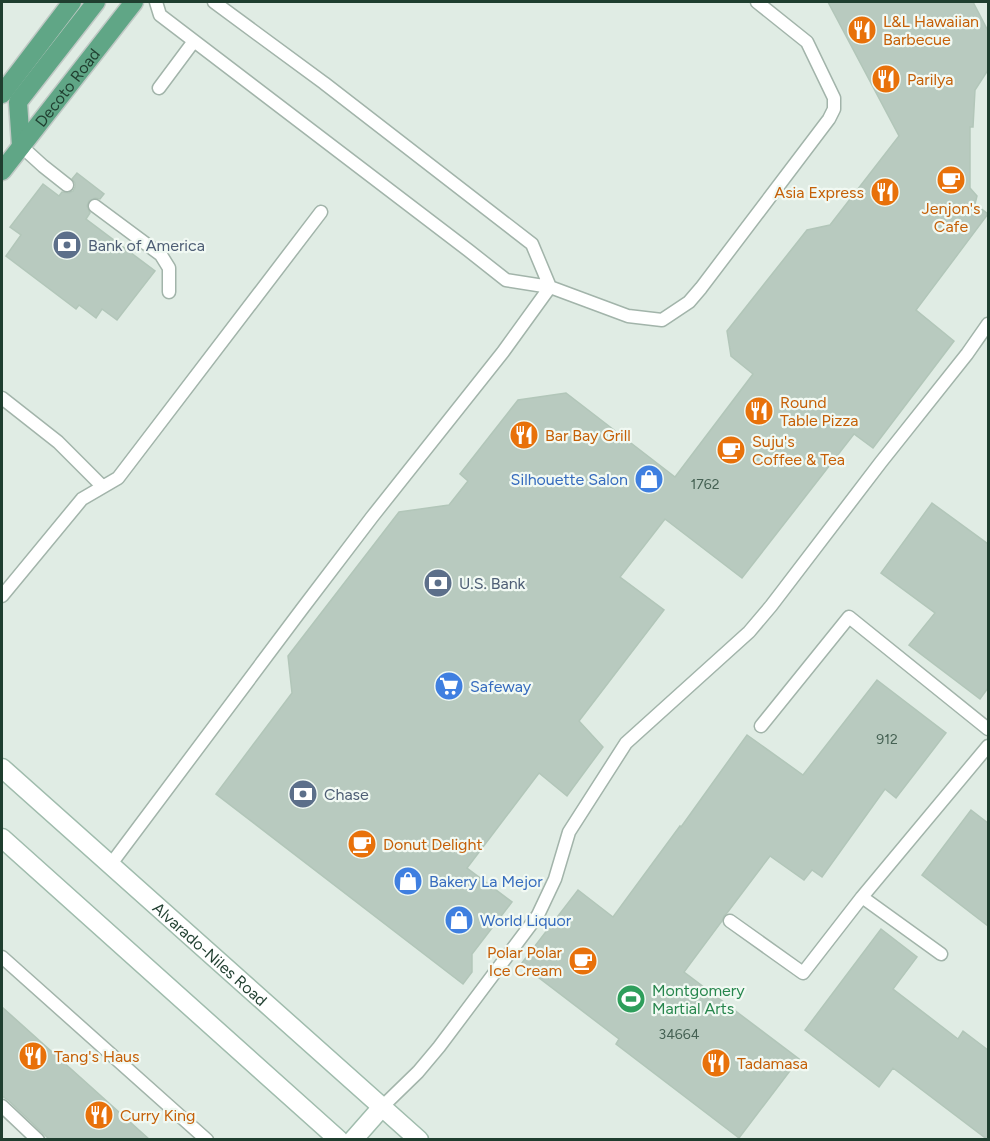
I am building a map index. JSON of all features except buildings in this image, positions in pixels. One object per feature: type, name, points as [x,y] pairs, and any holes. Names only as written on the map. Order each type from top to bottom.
[{"type":"main road","points":[[2,94],[72,2]]},
{"type":"main road","points":[[21,146],[18,102],[96,2]]},
{"type":"main road","name":"Decoto Road","points":[[2,171],[134,2]]},
{"type":"main road","name":"Alvarado-Niles Road","points":[[2,768],[418,1140]]},
{"type":"main road","points":[[2,838],[339,1140]]},
{"type":"main road","points":[[353,1140],[382,1107]]},
{"type":"lane","points":[[156,2],[160,15],[506,280],[550,287],[628,316],[662,320],[689,302],[695,295],[829,119],[834,109],[834,98],[807,42],[756,2]]},
{"type":"lane","points":[[214,2],[532,244],[550,287]]},
{"type":"lane","points":[[159,88],[194,41]]},
{"type":"lane","points":[[21,146],[67,185]]},
{"type":"lane","points":[[95,206],[161,255],[169,268],[169,292]]},
{"type":"lane","points":[[2,596],[82,499],[118,478],[321,212]]},
{"type":"lane","points":[[111,864],[302,609],[503,352],[550,287]]},
{"type":"lane","points":[[382,1107],[432,1055],[538,915],[555,879],[569,832],[626,743],[756,624],[988,324]]},
{"type":"lane","points":[[2,398],[58,442],[102,486]]},
{"type":"lane","points":[[761,726],[849,616],[988,729]]},
{"type":"lane","points":[[730,921],[803,973],[862,897],[984,760],[988,746]]},
{"type":"lane","points":[[862,897],[940,954]]},
{"type":"lane","points":[[2,957],[207,1140]]},
{"type":"lane","points":[[2,1106],[38,1140]]},
{"type":"place","name":"L&L Hawaiian Barbecue","points":[[862,30]]},
{"type":"place","name":"Parilya","points":[[886,79]]},
{"type":"place","name":"Jenjon's Cafe","points":[[951,180]]},
{"type":"place","name":"Asia Express","points":[[885,192]]},
{"type":"place","name":"Bank of America","points":[[67,245]]},
{"type":"place","name":"Round Table Pizza","points":[[759,411]]},
{"type":"place","name":"Bar Bay Grill","points":[[524,435]]},
{"type":"place","name":"Suju's Coffee & Tea","points":[[731,450]]},
{"type":"place","name":"Silhouette Salon","points":[[649,479]]},
{"type":"place","name":"U.S. Bank","points":[[438,583]]},
{"type":"place","name":"Safeway","points":[[449,686]]},
{"type":"place","name":"Chase","points":[[303,794]]},
{"type":"place","name":"Donut Delight","points":[[362,844]]},
{"type":"place","name":"Bakery La Mejor","points":[[408,881]]},
{"type":"place","name":"World Liquor","points":[[459,920]]},
{"type":"place","name":"Polar Polar Ice Cream","points":[[583,961]]},
{"type":"place","name":"Montgomery Martial Arts","points":[[631,999]]},
{"type":"place","name":"Tang's Haus","points":[[33,1056]]},
{"type":"place","name":"Tadamasa","points":[[716,1063]]},
{"type":"place","name":"Curry King","points":[[99,1115]]}]
